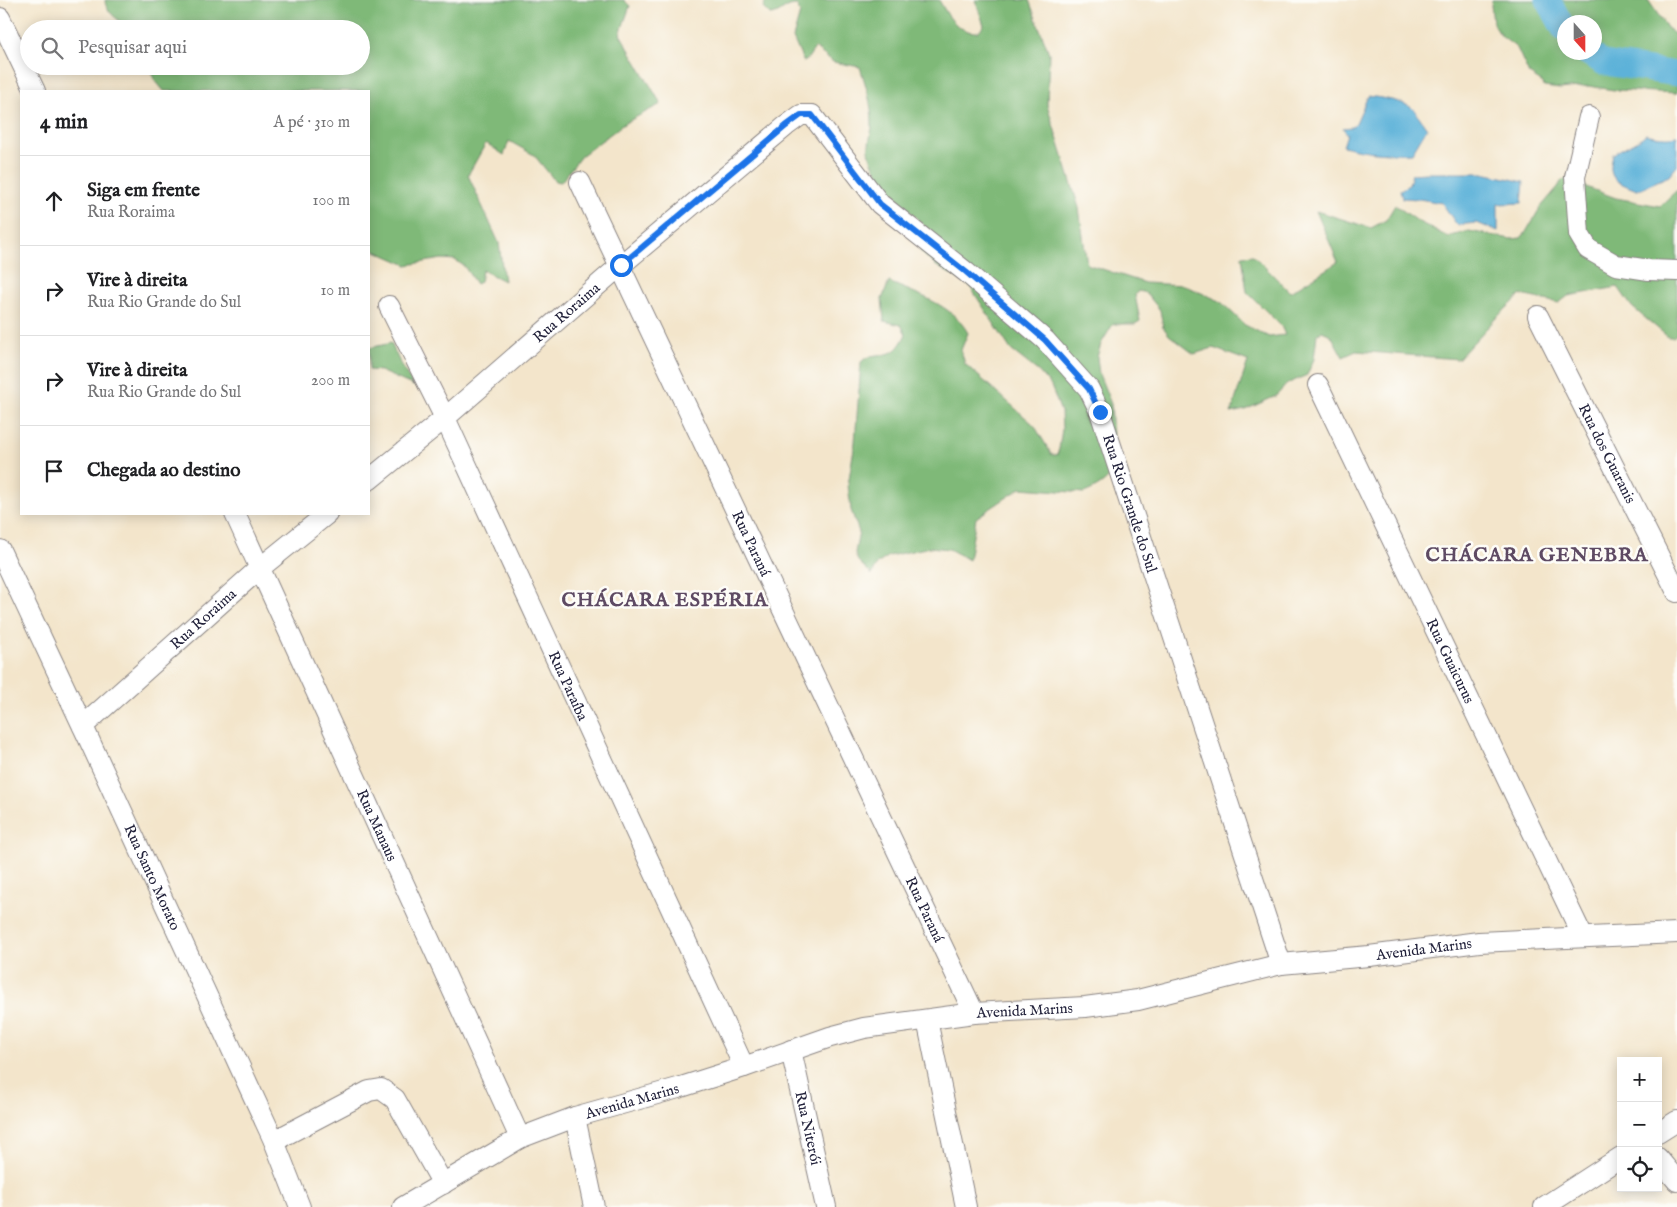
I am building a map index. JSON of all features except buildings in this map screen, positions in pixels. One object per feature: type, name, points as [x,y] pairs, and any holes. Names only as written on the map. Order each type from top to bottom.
[{"type":"street","points":[[0,18],[20,60]]},
{"type":"street","points":[[27,75],[35,90]]},
{"type":"street","name":"Rua Rio Grande do Sul","points":[[786,126],[801,115],[812,115],[880,204],[966,272],[1045,340],[1089,389],[1100,412],[1281,964]]},
{"type":"street","points":[[1589,117],[1575,177],[1579,234],[1588,249],[1616,265],[1649,270],[1677,271]]},
{"type":"street","name":"Rua Roraima","points":[[370,479],[786,126]]},
{"type":"street","name":"Rua Paraná","points":[[580,182],[974,1013]]},
{"type":"street","name":"Rua Paraíba","points":[[389,306],[444,418],[744,1067]]},
{"type":"street","name":"Rua dos Guaranis","points":[[1538,316],[1677,592]]},
{"type":"street","name":"Rua Guaicurus","points":[[1318,384],[1583,937]]},
{"type":"street","name":"Rua Manaus","points":[[235,515],[520,1138]]},
{"type":"street","name":"Rua Roraima","points":[[83,726],[260,568],[326,515]]},
{"type":"street","name":"Rua Santo Morato","points":[[0,550],[274,1141],[300,1207]]},
{"type":"street","name":"Avenida Marins","points":[[403,1207],[520,1138],[575,1117],[678,1088],[830,1037],[864,1028],[974,1013],[1085,1007],[1138,1000],[1281,964],[1369,956],[1479,942],[1677,933]]},
{"type":"street","points":[[927,1020],[966,1207]]},
{"type":"street","name":"Rua Niterói","points":[[792,1050],[826,1207]]},
{"type":"street","points":[[274,1141],[370,1091],[381,1089],[395,1099],[443,1184]]},
{"type":"street","points":[[575,1117],[594,1207]]},
{"type":"street","points":[[1662,1131],[1677,1122]]},
{"type":"street","points":[[1544,1207],[1617,1160]]},
{"type":"street","points":[[1662,1163],[1677,1182]]},
{"type":"green space","points":[[105,0],[624,0],[630,6],[620,34],[661,104],[625,123],[581,156],[561,182],[555,181],[534,155],[509,141],[504,155],[486,143],[468,175],[499,243],[504,281],[482,270],[480,282],[476,284],[464,266],[455,260],[442,259],[407,265],[370,248],[370,90],[163,90],[153,75],[370,75],[370,20],[118,20],[106,5]]},
{"type":"green space","points":[[766,0],[939,0],[959,27],[971,32],[978,32],[984,25],[975,0],[1029,0],[1049,53],[1047,105],[1079,208],[1087,264],[1145,283],[1183,285],[1220,301],[1245,325],[1269,337],[1285,335],[1281,326],[1247,292],[1242,256],[1253,255],[1290,292],[1338,262],[1316,211],[1371,228],[1386,220],[1395,205],[1419,222],[1448,237],[1469,231],[1511,239],[1521,238],[1540,208],[1562,180],[1565,179],[1616,198],[1660,206],[1677,190],[1677,334],[1673,337],[1668,337],[1632,307],[1618,287],[1568,296],[1559,303],[1521,295],[1497,317],[1458,359],[1356,351],[1343,357],[1331,335],[1322,331],[1317,334],[1314,359],[1307,375],[1287,384],[1276,396],[1245,410],[1231,413],[1248,361],[1213,348],[1194,354],[1169,335],[1163,327],[1160,310],[1146,293],[1138,291],[1135,295],[1140,321],[1135,324],[1113,324],[1101,344],[1097,357],[1099,374],[1111,404],[1115,469],[1106,481],[1084,493],[1021,488],[976,518],[969,560],[949,549],[930,547],[889,556],[877,564],[872,575],[858,561],[855,553],[859,532],[851,510],[848,485],[855,442],[861,362],[867,358],[890,353],[895,350],[906,334],[901,325],[884,321],[882,299],[889,282],[923,296],[944,308],[961,323],[968,333],[961,350],[965,364],[1034,425],[1052,455],[1057,455],[1059,449],[1062,429],[1061,412],[1051,386],[1039,372],[1011,350],[969,285],[935,265],[921,252],[919,246],[926,228],[892,192],[871,161],[869,148],[872,117],[860,67],[833,62],[815,48],[806,61],[803,61],[793,38],[800,13],[797,5],[789,6],[774,15],[770,15],[763,8]]},
{"type":"green space","points":[[1492,0],[1648,0],[1668,29],[1677,36],[1677,93],[1614,90],[1588,86],[1560,89],[1544,87],[1543,83],[1529,74],[1517,48],[1501,36],[1493,23]]},
{"type":"green space","points":[[391,343],[401,365],[414,386],[380,371],[370,370],[370,348]]},
{"type":"water","points":[[1368,96],[1402,103],[1416,112],[1427,128],[1412,153],[1377,152],[1343,146],[1347,134],[1343,128],[1352,127],[1356,123]]},
{"type":"water","points":[[1646,134],[1662,137],[1677,136],[1677,166],[1669,176],[1637,190],[1614,178],[1611,162],[1613,154]]},
{"type":"water","points":[[1483,173],[1524,182],[1522,203],[1498,204],[1498,231],[1476,223],[1457,225],[1442,203],[1402,198],[1400,190],[1409,185],[1412,174]]},
{"type":"waterway","points":[[1548,0],[1557,16]]},
{"type":"waterway","points":[[1599,60],[1604,63],[1677,74]]},
{"type":"district","name":"CHÁCARA GENEBRA","points":[[1537,554]]},
{"type":"district","name":"CHÁCARA ESPÉRIA","points":[[665,599]]},
{"type":"route","points":[[621,265],[786,126],[801,115],[812,115],[880,204],[966,272],[1045,340],[1089,389],[1100,412]]}]
